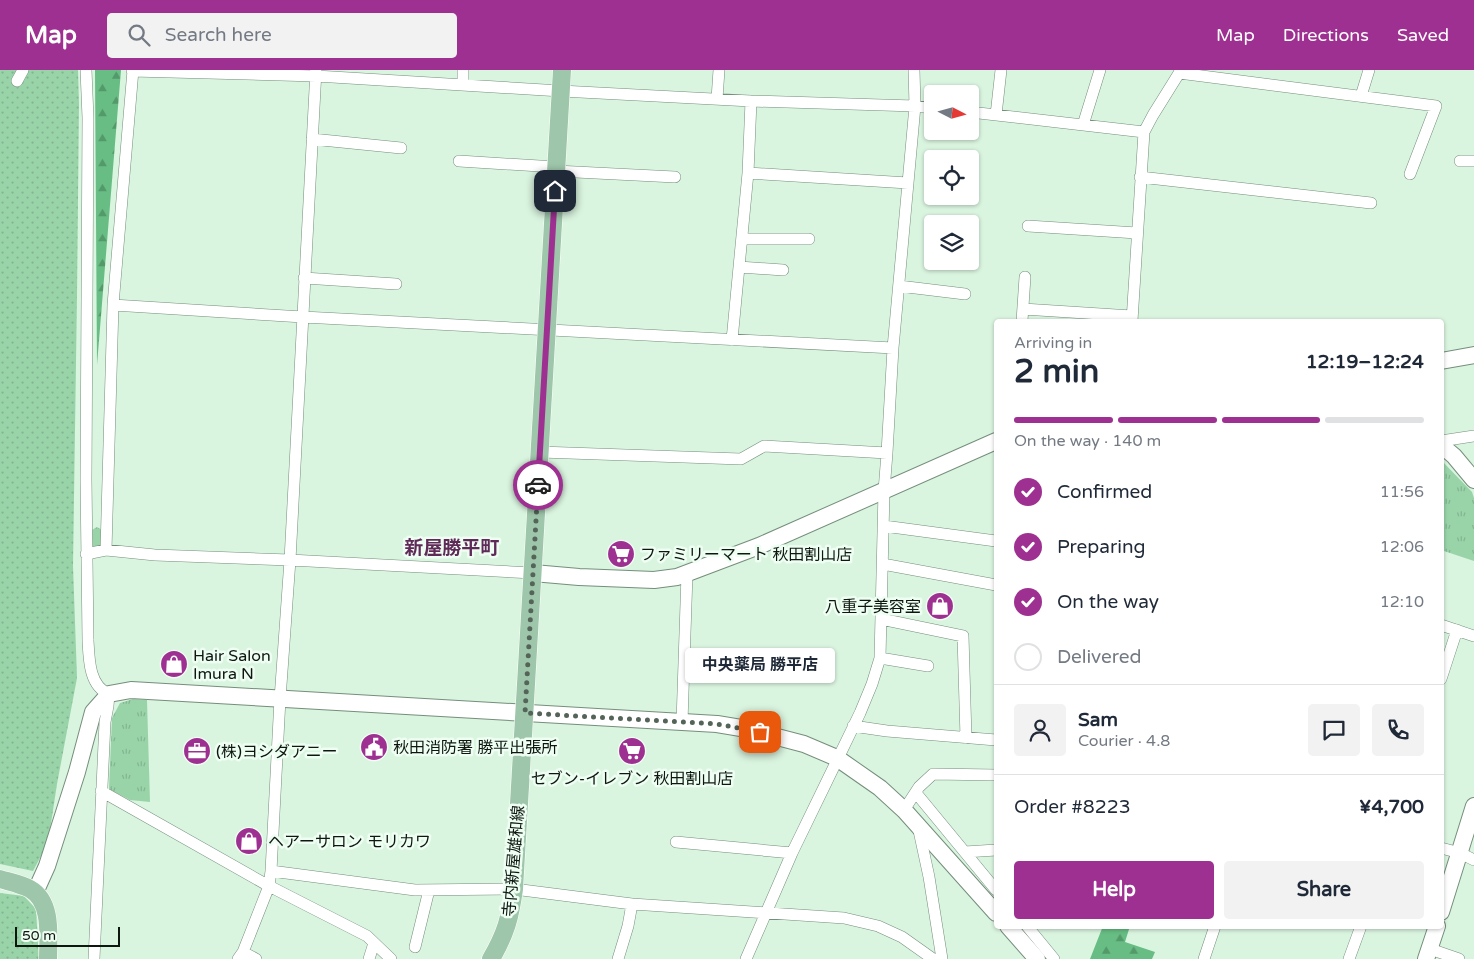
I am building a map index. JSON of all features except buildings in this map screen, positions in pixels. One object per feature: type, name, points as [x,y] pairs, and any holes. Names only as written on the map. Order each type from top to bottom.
[{"type":"main road","name":"寺内新屋雄和線","points":[[491,959],[506,930],[511,913],[514,889],[562,70]]},
{"type":"main road","points":[[0,879],[27,887],[39,896],[47,911],[48,959]]},
{"type":"street","points":[[17,81],[23,70]]},
{"type":"street","points":[[86,70],[88,118],[86,554],[89,665],[96,683],[103,692],[109,694],[131,690],[717,724],[747,729],[804,744],[837,758],[880,788],[904,810],[994,911]]},
{"type":"street","points":[[463,70],[463,85]]},
{"type":"street","points":[[717,99],[719,70]]},
{"type":"street","points":[[746,959],[792,853],[872,684],[880,658],[884,491],[893,348],[915,106],[914,70]]},
{"type":"street","points":[[996,115],[1001,70]]},
{"type":"street","points":[[1083,125],[1100,70]]},
{"type":"street","points":[[1361,96],[1369,70]]},
{"type":"street","points":[[106,550],[113,305],[132,71],[316,73],[561,91],[752,101],[924,107]]},
{"type":"street","points":[[1023,309],[1132,318],[1144,132],[1152,115],[1180,71],[1436,106],[1410,174]]},
{"type":"street","points":[[256,959],[241,955],[269,886],[271,871],[316,73]]},
{"type":"street","points":[[732,340],[748,173],[752,101]]},
{"type":"street","points":[[979,113],[1144,132]]},
{"type":"street","points":[[312,139],[402,148]]},
{"type":"street","points":[[459,161],[674,177]]},
{"type":"street","points":[[1460,161],[1474,161]]},
{"type":"street","points":[[748,173],[908,183]]},
{"type":"street","points":[[1140,177],[1371,203]]},
{"type":"street","points":[[1028,226],[1137,234]]},
{"type":"street","points":[[742,239],[809,239]]},
{"type":"street","points":[[739,267],[783,270]]},
{"type":"street","points":[[1022,319],[1025,277]]},
{"type":"street","points":[[304,278],[396,284]]},
{"type":"street","points":[[899,286],[965,294]]},
{"type":"street","points":[[113,305],[303,317],[893,348]]},
{"type":"street","points":[[1444,360],[1474,355]]},
{"type":"street","points":[[1444,441],[1474,436]]},
{"type":"street","points":[[86,554],[106,550],[155,555],[290,560],[654,580],[687,574],[759,546],[994,442]]},
{"type":"street","points":[[540,452],[741,459],[764,446],[887,453]]},
{"type":"street","points":[[1444,448],[1454,456],[1474,480]]},
{"type":"street","points":[[884,526],[994,541]]},
{"type":"street","points":[[888,565],[994,586]]},
{"type":"street","points":[[682,722],[687,574]]},
{"type":"street","points":[[881,619],[963,636],[966,738]]},
{"type":"street","points":[[1444,626],[1474,636]]},
{"type":"street","points":[[1444,670],[1457,630]]},
{"type":"street","points":[[880,658],[928,666]]},
{"type":"street","points":[[94,959],[101,791],[105,722],[109,694]]},
{"type":"street","points":[[27,887],[38,886],[47,866],[93,712],[109,694]]},
{"type":"street","points":[[853,726],[994,740]]},
{"type":"street","points":[[904,810],[920,787],[933,774],[994,776]]},
{"type":"street","points":[[101,791],[269,886],[367,936],[391,959]]},
{"type":"street","points":[[916,793],[994,888]]},
{"type":"street","points":[[1444,906],[1467,857],[1474,806]]},
{"type":"street","points":[[917,825],[929,877],[942,959]]},
{"type":"street","points":[[676,842],[792,853]]},
{"type":"street","points":[[1444,849],[1467,857]]},
{"type":"street","points":[[965,852],[994,850]]},
{"type":"street","points":[[271,871],[415,890],[514,889],[632,904],[844,918],[878,926],[902,937],[933,959]]},
{"type":"street","points":[[415,947],[429,890]]},
{"type":"street","points":[[618,959],[628,926],[632,904]]},
{"type":"street","points":[[1011,929],[1038,959]]},
{"type":"street","points":[[1029,929],[1054,959]]},
{"type":"street","points":[[1204,959],[1214,929]]},
{"type":"street","points":[[1349,959],[1359,929]]},
{"type":"street","points":[[1436,929],[1428,954],[1459,959]]},
{"type":"street","points":[[369,959],[374,943]]},
{"type":"green space","points":[[0,70],[78,70],[73,566],[77,678],[48,843],[33,871],[0,864]]},
{"type":"green space","points":[[95,70],[121,70],[97,365]]},
{"type":"green space","points":[[1444,463],[1472,492],[1474,498],[1474,561],[1444,551]]},
{"type":"green space","points":[[97,527],[102,530],[102,549],[90,548],[92,530]]},
{"type":"green space","points":[[133,699],[147,700],[150,802],[130,800],[109,789],[112,718],[120,703]]},
{"type":"green space","points":[[0,893],[24,896],[36,909],[39,959],[0,959]]},
{"type":"green space","points":[[1102,929],[1129,929],[1125,942],[1155,952],[1152,959],[1090,959]]},
{"type":"way so far","points":[[538,485],[525,713],[717,724],[760,732]]},
{"type":"place","name":"ファミリーマート 秋田割山店","points":[[621,554]]},
{"type":"place","name":"八重子美容室","points":[[940,606]]},
{"type":"place","name":"Hair Salon Imura N","points":[[174,664]]},
{"type":"place","name":"中央薬局 勝平店","points":[[760,732]]},
{"type":"place","name":"秋田消防署 勝平出張所","points":[[374,747]]},
{"type":"place","name":"(株)ヨシダアニー","points":[[197,751]]},
{"type":"place","name":"セブン-イレブン 秋田割山店","points":[[632,751]]},
{"type":"place","name":"ヘアーサロン モリカワ","points":[[249,841]]},
{"type":"district","name":"新屋勝平町","points":[[452,547]]},
{"type":"route","points":[[538,485],[555,191]]}]
